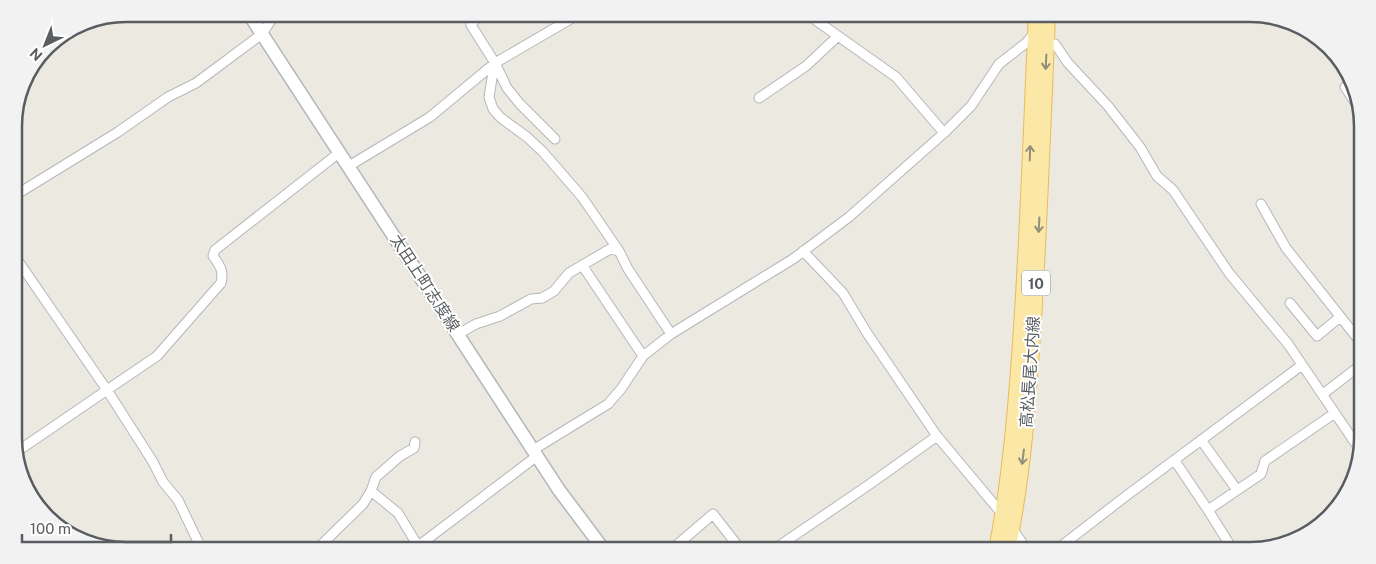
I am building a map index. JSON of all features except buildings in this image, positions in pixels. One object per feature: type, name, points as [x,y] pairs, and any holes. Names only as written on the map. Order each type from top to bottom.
[{"type":"main road","name":"太田上町志度線","points":[[254,22],[559,490],[598,542]]},
{"type":"main road","name":"高松長尾大内線","points":[[1010,541],[1028,413],[1028,316],[1036,22]]},
{"type":"main road","name":"高松長尾大内線","points":[[998,541],[1003,515],[1028,316],[1047,43],[1051,22]]},
{"type":"street","points":[[23,191],[118,132],[168,97],[196,83],[262,34],[270,22]]},
{"type":"street","points":[[473,22],[471,25],[495,63],[507,88],[555,139]]},
{"type":"street","points":[[349,166],[430,117],[495,63],[565,22]]},
{"type":"street","points":[[818,22],[896,77],[944,133]]},
{"type":"street","points":[[427,542],[535,453],[608,404],[621,389],[643,356],[671,334],[803,251],[849,217],[944,133],[970,106],[999,64],[1026,43],[1046,22]]},
{"type":"street","points":[[759,98],[806,66],[838,36]]},
{"type":"street","points":[[1047,43],[1055,44],[1068,63],[1130,133],[1157,176],[1173,190],[1229,273],[1288,344],[1352,439]]},
{"type":"street","points":[[493,72],[489,97],[493,109],[505,122],[527,137],[562,172],[582,197],[619,251],[628,269],[671,334]]},
{"type":"street","points":[[23,447],[157,356],[221,283],[222,268],[213,256],[215,250],[340,152]]},
{"type":"street","points":[[1261,204],[1286,248],[1354,334]]},
{"type":"street","points":[[458,334],[476,324],[500,316],[531,298],[542,298],[554,291],[569,273],[582,265],[610,249],[619,251]]},
{"type":"street","points":[[803,251],[843,292],[867,334],[937,436],[1003,515],[1021,541]]},
{"type":"street","points":[[582,265],[643,356]]},
{"type":"street","points":[[23,267],[107,390],[153,462],[163,482],[178,500],[198,542]]},
{"type":"street","points":[[1290,303],[1317,336],[1340,317]]},
{"type":"street","points":[[1067,541],[1302,365]]},
{"type":"street","points":[[1323,394],[1354,370]]},
{"type":"street","points":[[1208,510],[1261,474],[1265,461],[1335,412]]},
{"type":"street","points":[[786,541],[937,436]]},
{"type":"street","points":[[1201,440],[1236,490]]},
{"type":"street","points":[[324,542],[363,504],[371,491],[376,477],[400,456],[414,448],[415,442]]},
{"type":"street","points":[[1175,461],[1227,541]]},
{"type":"street","points":[[371,491],[398,513],[414,542]]},
{"type":"street","points":[[681,542],[713,514],[734,541]]}]
